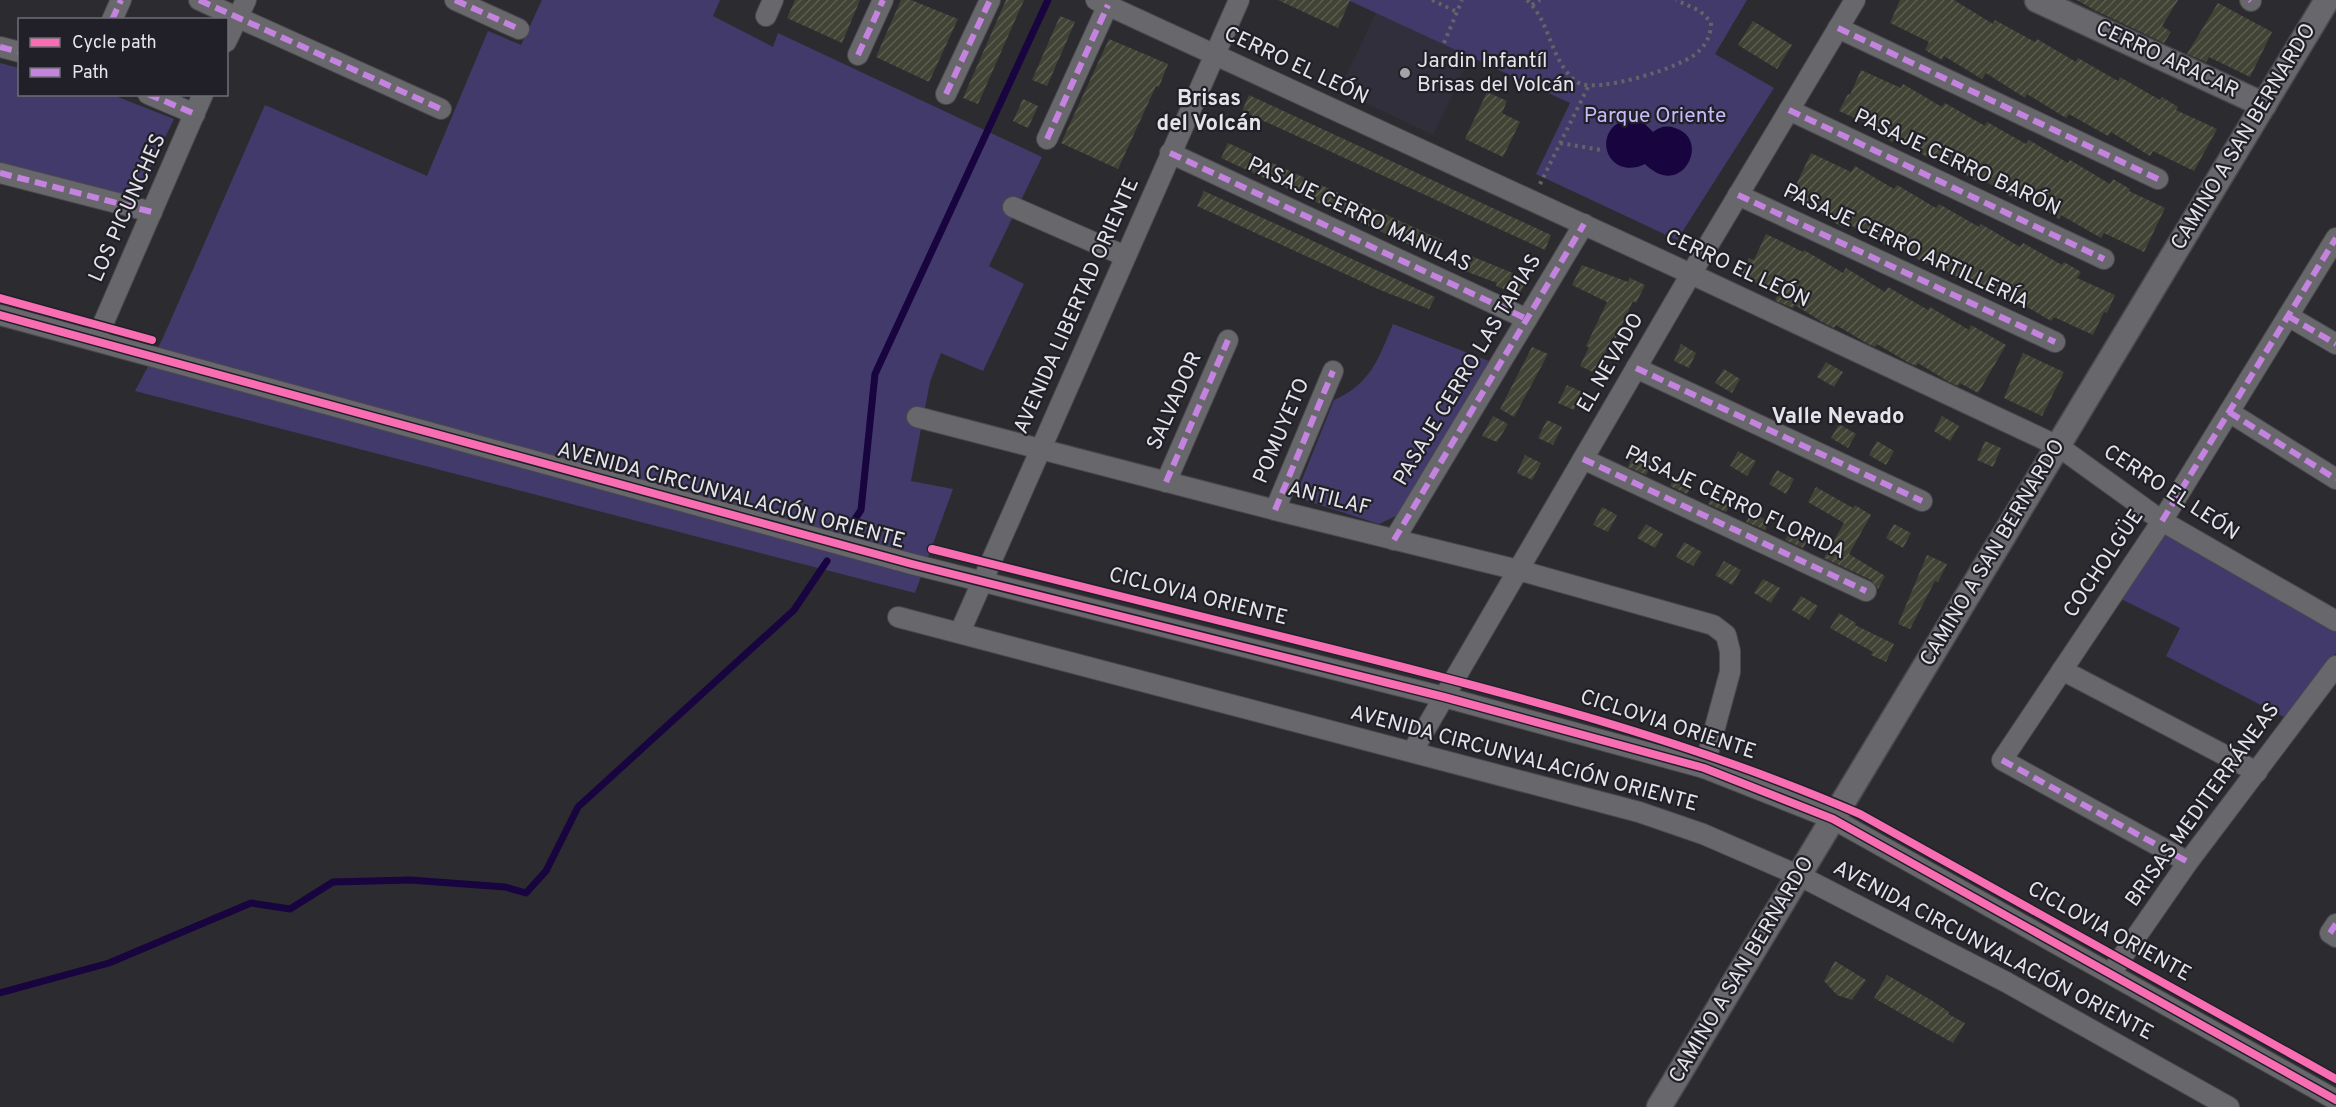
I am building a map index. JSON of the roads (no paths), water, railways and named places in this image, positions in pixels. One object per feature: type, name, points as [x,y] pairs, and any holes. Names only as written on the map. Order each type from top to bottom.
[{"type":"street","points":[[113,18],[121,0]]},
{"type":"street","points":[[199,0],[242,9],[441,109]]},
{"type":"street","points":[[455,0],[519,29]]},
{"type":"street","points":[[858,55],[883,0]]},
{"type":"street","points":[[946,94],[990,0]]},
{"type":"street","name":"AVENIDA LIBERTAD ORIENTE","points":[[960,632],[1239,0]]},
{"type":"street","name":"EL NEVADO","points":[[1412,752],[1690,274],[1855,0]]},
{"type":"street","name":"CERRO ARACAR","points":[[2037,0],[2264,105]]},
{"type":"street","name":"CAMINO A SAN BERNARDO","points":[[1659,1107],[2327,0]]},
{"type":"street","points":[[1047,139],[1102,3]]},
{"type":"street","name":"CERRO EL LEÓN","points":[[1102,3],[1584,224],[2058,446],[2162,521],[2336,621]]},
{"type":"street","points":[[228,38],[242,9]]},
{"type":"street","points":[[1838,27],[2158,179]]},
{"type":"street","points":[[0,47],[18,52]]},
{"type":"street","points":[[153,96],[195,114]]},
{"type":"street","name":"LOS PICUNCHES","points":[[96,340],[202,96]]},
{"type":"street","name":"PASAJE CERRO BARÓN","points":[[1789,110],[2104,259]]},
{"type":"street","name":"PASAJE CERRO MANILAS","points":[[1170,153],[1527,319]]},
{"type":"street","points":[[0,173],[152,212]]},
{"type":"street","name":"PASAJE CERRO ARTILLERÍA","points":[[1738,195],[2055,342]]},
{"type":"street","points":[[1013,207],[1125,256]]},
{"type":"street","name":"PASAJE CERRO LAS TAPIAS","points":[[1394,540],[1584,224]]},
{"type":"street","name":"COCHOLGÜE","points":[[2188,862],[2002,760],[2162,521],[2336,238]]},
{"type":"street","name":"AVENIDA CIRCUNVALACIÓN ORIENTE","points":[[0,315],[982,582],[1444,697],[1704,768],[1833,819],[2336,1100]]},
{"type":"street","points":[[2288,316],[2336,344]]},
{"type":"street","name":"SALVADOR","points":[[1166,482],[1228,340]]},
{"type":"street","points":[[1636,368],[1922,501]]},
{"type":"street","name":"POMUYETO","points":[[1275,510],[1334,371]]},
{"type":"street","points":[[2229,412],[2336,478]]},
{"type":"street","name":"ANTILAF","points":[[917,417],[1275,510],[1518,570],[1713,625],[1726,635],[1730,651],[1730,672],[1704,768]]},
{"type":"street","name":"PASAJE CERRO FLORIDA","points":[[1583,459],[1866,591]]},
{"type":"street","name":"AVENIDA CIRCUNVALACIÓN ORIENTE","points":[[898,617],[1639,812],[1703,834],[1800,876],[2006,982],[2229,1107]]},
{"type":"street","name":"BRISAS MEDITERRÁNEAS","points":[[2112,973],[2188,862],[2336,666]]},
{"type":"street","points":[[2062,670],[2257,772]]},
{"type":"waterway","points":[[849,528],[861,510],[875,374],[1048,0]]},
{"type":"waterway","points":[[0,993],[109,963],[251,903],[290,909],[333,882],[410,880],[505,887],[526,893],[546,871],[578,807],[794,610],[827,561]]},
{"type":"place","name":"Jardin Infantíl Brisas del Volcán","points":[[1405,73]]},
{"type":"district","name":"Brisas del Volcán","points":[[1209,112]]},
{"type":"district","name":"Valle Nevado","points":[[1838,417]]},
{"type":"park label","name":"Parque Oriente","points":[[1655,116]]}]
